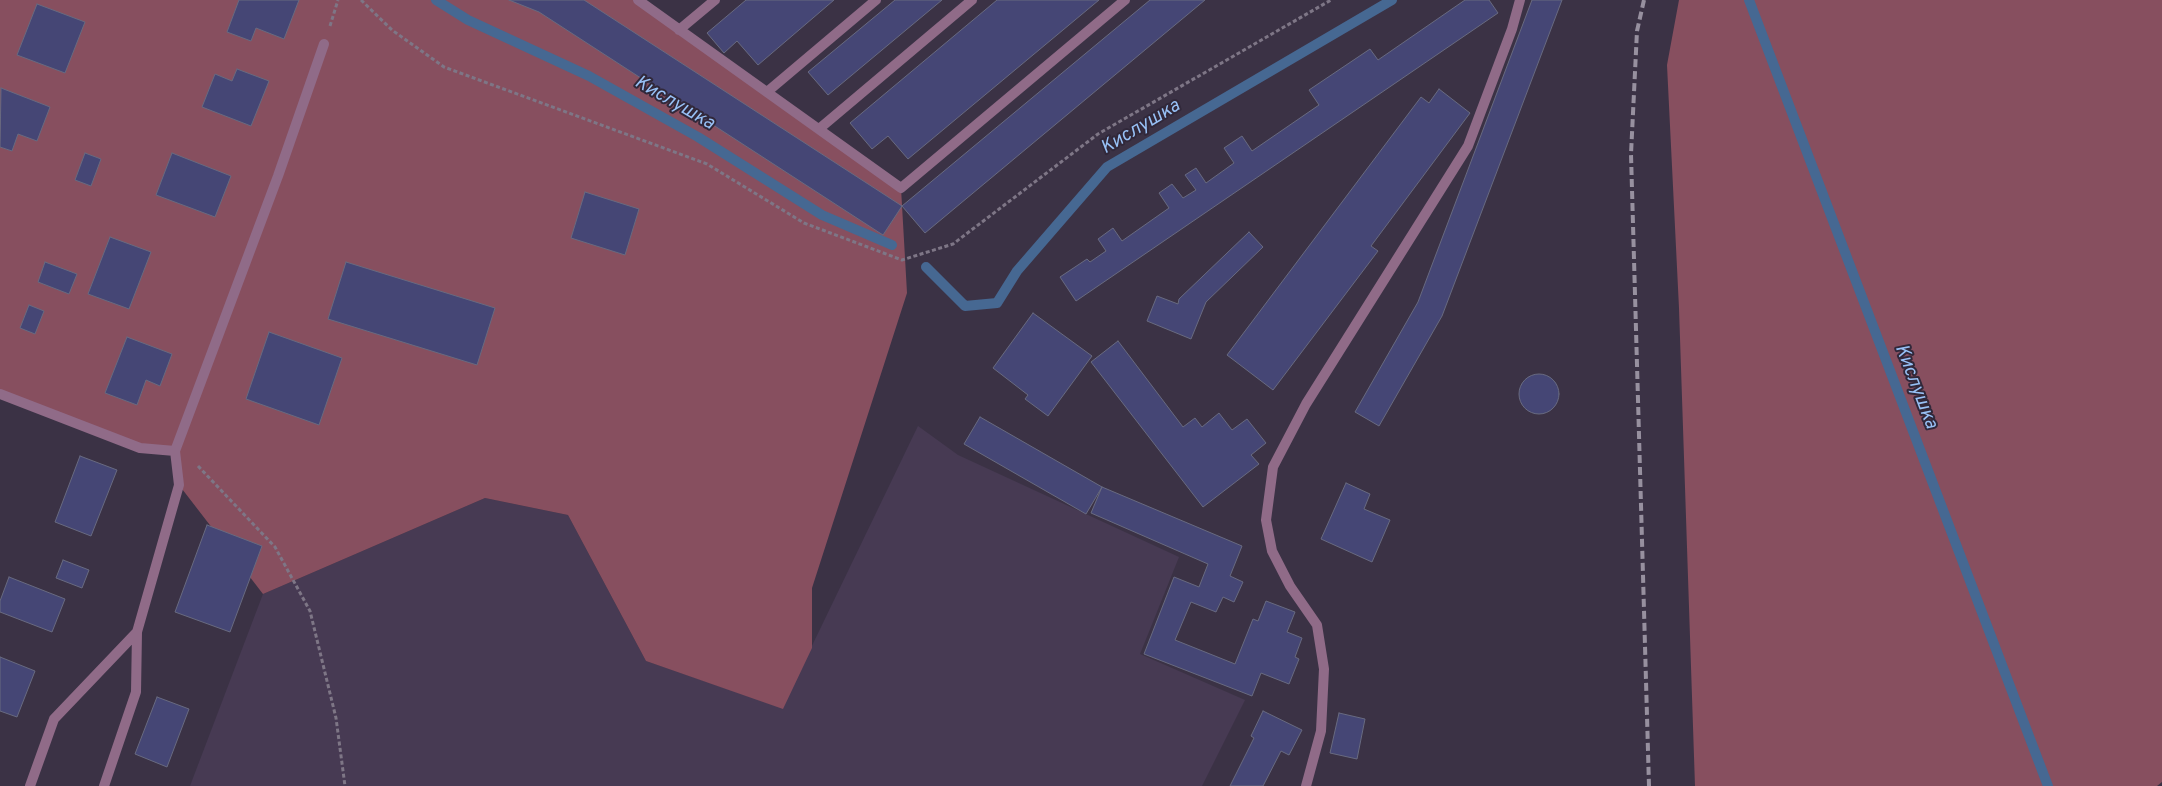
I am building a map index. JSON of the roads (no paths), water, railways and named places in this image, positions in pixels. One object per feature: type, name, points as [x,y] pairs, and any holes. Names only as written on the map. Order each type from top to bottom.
[{"type":"lane","points":[[638,0],[901,188],[1125,0]]},
{"type":"lane","points":[[680,30],[716,0]]},
{"type":"lane","points":[[767,92],[876,0]]},
{"type":"lane","points":[[818,129],[972,0]]},
{"type":"lane","points":[[1306,786],[1322,731],[1324,669],[1316,625],[1290,586],[1272,551],[1266,520],[1273,467],[1306,404],[1468,146],[1512,29],[1520,0]]},
{"type":"lane","points":[[104,786],[136,692],[137,632],[180,485],[174,450],[272,194],[324,44]]},
{"type":"lane","points":[[0,394],[140,448],[174,450]]},
{"type":"lane","points":[[30,786],[54,719],[137,632]]},
{"type":"waterway","name":"Кислушка","points":[[436,0],[468,20],[589,76],[698,137],[822,215],[892,245]]},
{"type":"waterway","name":"Кислушка","points":[[926,267],[965,306],[997,303],[1017,271],[1107,167],[1392,0]]},
{"type":"waterway","name":"Кислушка","points":[[1749,0],[2048,786]]},
{"type":"railway","points":[[1644,0],[1637,31],[1631,154],[1649,786]]}]
